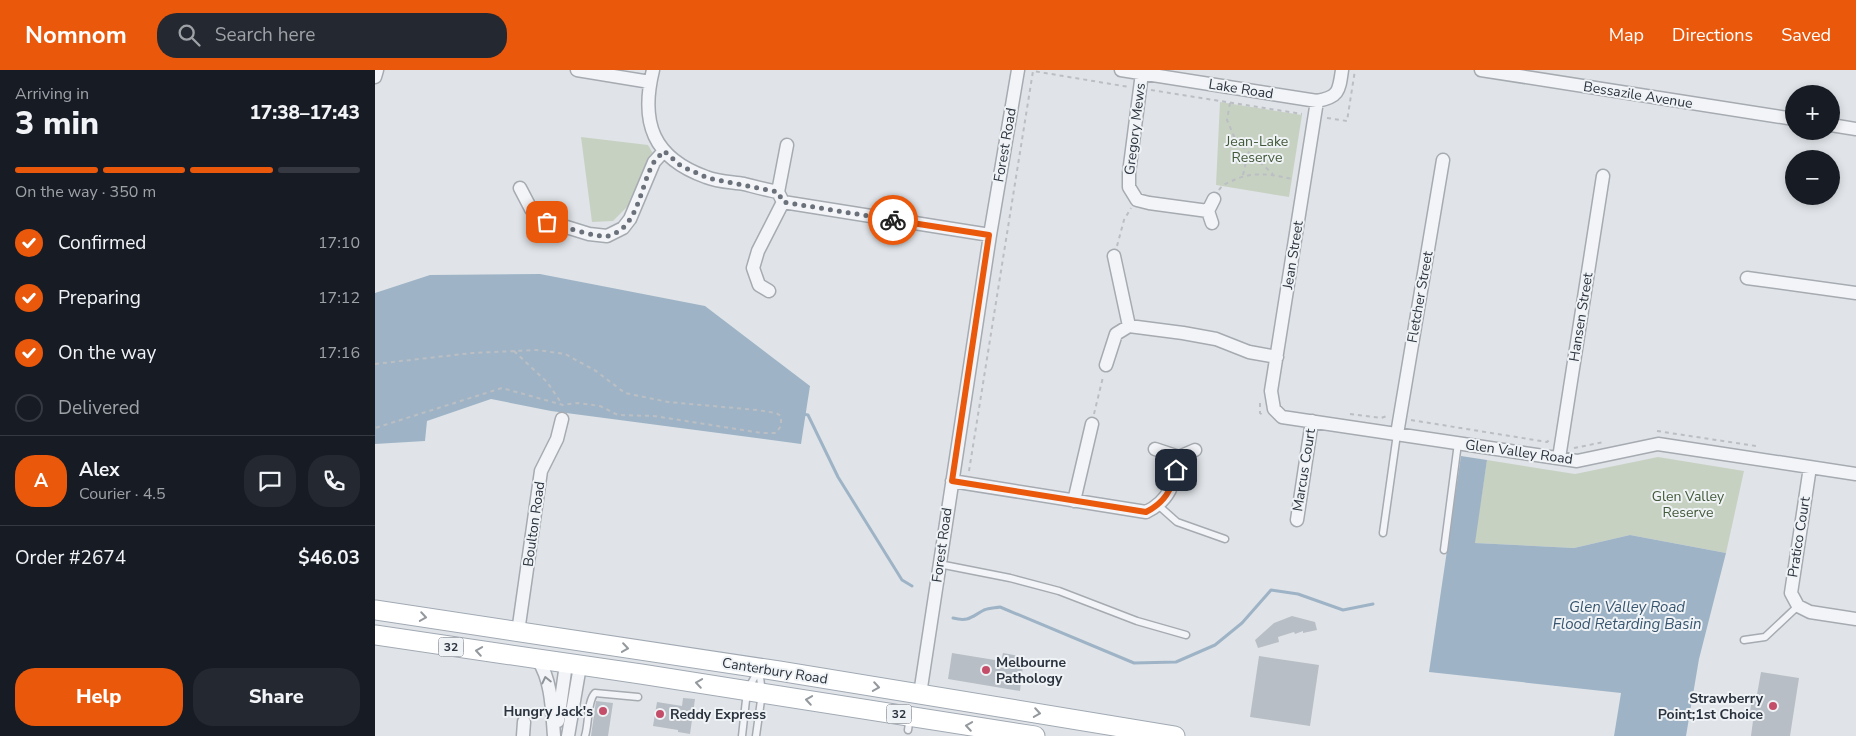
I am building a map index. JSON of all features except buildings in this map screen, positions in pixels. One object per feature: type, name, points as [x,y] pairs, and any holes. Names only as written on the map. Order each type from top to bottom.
[{"type":"main road","name":"Canterbury Road","points":[[375,610],[920,694],[1092,731],[1175,736]]},
{"type":"main road","name":"Canterbury Road","points":[[375,635],[755,692],[909,723],[1035,736]]},
{"type":"main road","points":[[573,665],[577,641]]},
{"type":"street","points":[[375,77],[377,70]]},
{"type":"street","points":[[577,70],[652,76],[648,104],[649,119],[655,138],[664,151],[681,166],[708,178],[781,197],[989,235]]},
{"type":"street","name":"Forest Road","points":[[920,694],[989,235],[1018,70]]},
{"type":"street","name":"Lake Road","points":[[1121,70],[1317,101],[1332,99],[1339,90],[1342,70]]},
{"type":"street","name":"Bessazile Avenue","points":[[1481,70],[1785,118]]},
{"type":"street","name":"Gregory Mews","points":[[1137,200],[1129,187],[1129,174],[1142,73]]},
{"type":"street","name":"Jean Street","points":[[1274,409],[1271,391],[1317,101]]},
{"type":"street","points":[[1840,126],[1856,129]]},
{"type":"street","points":[[769,291],[759,284],[753,268],[758,251],[781,197],[787,144]]},
{"type":"street","points":[[520,188],[531,209],[547,222],[589,234],[607,236],[623,228],[630,219],[654,162],[664,151]]},
{"type":"street","name":"Fletcher Street","points":[[1397,434],[1443,160]]},
{"type":"street","name":"Hansen Street","points":[[1559,458],[1603,176]]},
{"type":"street","points":[[1137,200],[1210,217],[1215,199]]},
{"type":"street","points":[[1114,256],[1129,326]]},
{"type":"street","points":[[1747,278],[1856,293]]},
{"type":"street","points":[[1106,365],[1116,334],[1129,326],[1183,332],[1216,339],[1249,352],[1277,356]]},
{"type":"street","name":"Glen Valley Road","points":[[1274,409],[1282,417],[1577,461],[1658,444],[1856,474]]},
{"type":"street","name":"Boulton Road","points":[[518,632],[541,471],[557,439],[562,419]]},
{"type":"street","name":"Marcus Court","points":[[1297,520],[1312,421]]},
{"type":"street","points":[[1074,500],[1092,424]]},
{"type":"street","points":[[1155,449],[1179,456],[1195,450]]},
{"type":"street","points":[[952,481],[1146,512],[1159,506],[1173,484],[1179,456]]},
{"type":"street","name":"Pratico Court","points":[[1797,606],[1791,593],[1810,467]]},
{"type":"street","points":[[1797,606],[1810,612],[1856,619]]},
{"type":"street","points":[[538,660],[546,675],[555,736]]},
{"type":"street","points":[[555,736],[573,665]]},
{"type":"street","points":[[568,736],[573,665]]},
{"type":"street","points":[[523,736],[524,722]]},
{"type":"lane","points":[[1383,533],[1397,434]]},
{"type":"lane","points":[[1444,550],[1458,443]]},
{"type":"lane","points":[[1159,506],[1177,522],[1225,539]]},
{"type":"lane","points":[[939,564],[1010,578],[1059,591],[1137,621],[1186,635]]},
{"type":"lane","points":[[1744,640],[1765,637],[1797,606]]},
{"type":"lane","points":[[742,736],[755,692],[759,668]]},
{"type":"lane","points":[[756,736],[755,692],[759,668]]},
{"type":"lane","points":[[585,736],[588,726],[590,699],[595,693],[638,697]]},
{"type":"path","points":[[1327,118],[1347,121],[1355,70]]},
{"type":"path","points":[[968,476],[1033,71],[1304,114]]},
{"type":"path","points":[[1230,102],[1227,120],[1236,142],[1273,174]]},
{"type":"path","points":[[1243,175],[1248,152]]},
{"type":"path","points":[[1215,199],[1222,186],[1243,175],[1273,174],[1293,180]]},
{"type":"path","points":[[1114,256],[1124,220],[1137,200]]},
{"type":"path","points":[[375,364],[472,353],[537,350],[565,354],[596,371],[625,393],[668,402],[776,413],[781,416],[781,426],[776,433],[762,433],[654,416],[618,415],[600,406],[577,403],[563,405],[502,388],[375,428]]},
{"type":"path","points":[[514,351],[547,382],[563,405],[562,419]]},
{"type":"path","points":[[1092,424],[1106,365]]},
{"type":"path","points":[[1345,413],[1381,418],[1391,415]]},
{"type":"path","points":[[1408,419],[1547,442],[1552,438]]},
{"type":"path","points":[[1651,432],[1660,431],[1758,446]]},
{"type":"path","points":[[1568,448],[1606,442]]},
{"type":"green space","name":"Jean-Lake Reserve","points":[[1220,102],[1302,115],[1289,197],[1216,185]]},
{"type":"green space","points":[[581,137],[648,145],[655,157],[629,205],[613,221],[592,222]]},
{"type":"green space","name":"Glen Valley Reserve","points":[[1658,457],[1744,471],[1726,553],[1630,535],[1574,548],[1474,543],[1487,460],[1575,474]]},
{"type":"water","points":[[540,274],[705,306],[810,386],[801,444],[551,411],[491,399],[427,421],[425,441],[375,444],[375,293],[430,275]]},
{"type":"water","name":"Glen Valley Road Flood Retarding Basin","points":[[1461,456],[1487,460],[1475,543],[1574,548],[1630,535],[1726,553],[1699,659],[1686,736],[1614,736],[1621,693],[1429,672]]},
{"type":"waterway","points":[[803,414],[808,415],[838,477],[902,580],[912,586]]},
{"type":"waterway","points":[[953,618],[966,619],[984,610],[1000,607],[1134,663],[1176,662],[1215,645],[1242,623],[1271,590],[1298,594],[1343,610],[1373,604]]},
{"type":"way so far","points":[[547,222],[589,234],[607,236],[623,228],[630,219],[654,162],[664,151],[681,166],[708,178],[778,192],[783,202],[893,220]]},
{"type":"place","name":"Melbourne Pathology","points":[[986,670]]},
{"type":"place","name":"Strawberry Point;1st Choice","points":[[1773,706]]},
{"type":"place","name":"Hungry Jack's","points":[[603,711]]},
{"type":"place","name":"Reddy Express","points":[[660,714]]},
{"type":"route","points":[[893,220],[989,235],[952,481],[1146,512],[1159,506],[1173,484],[1176,470]]}]
